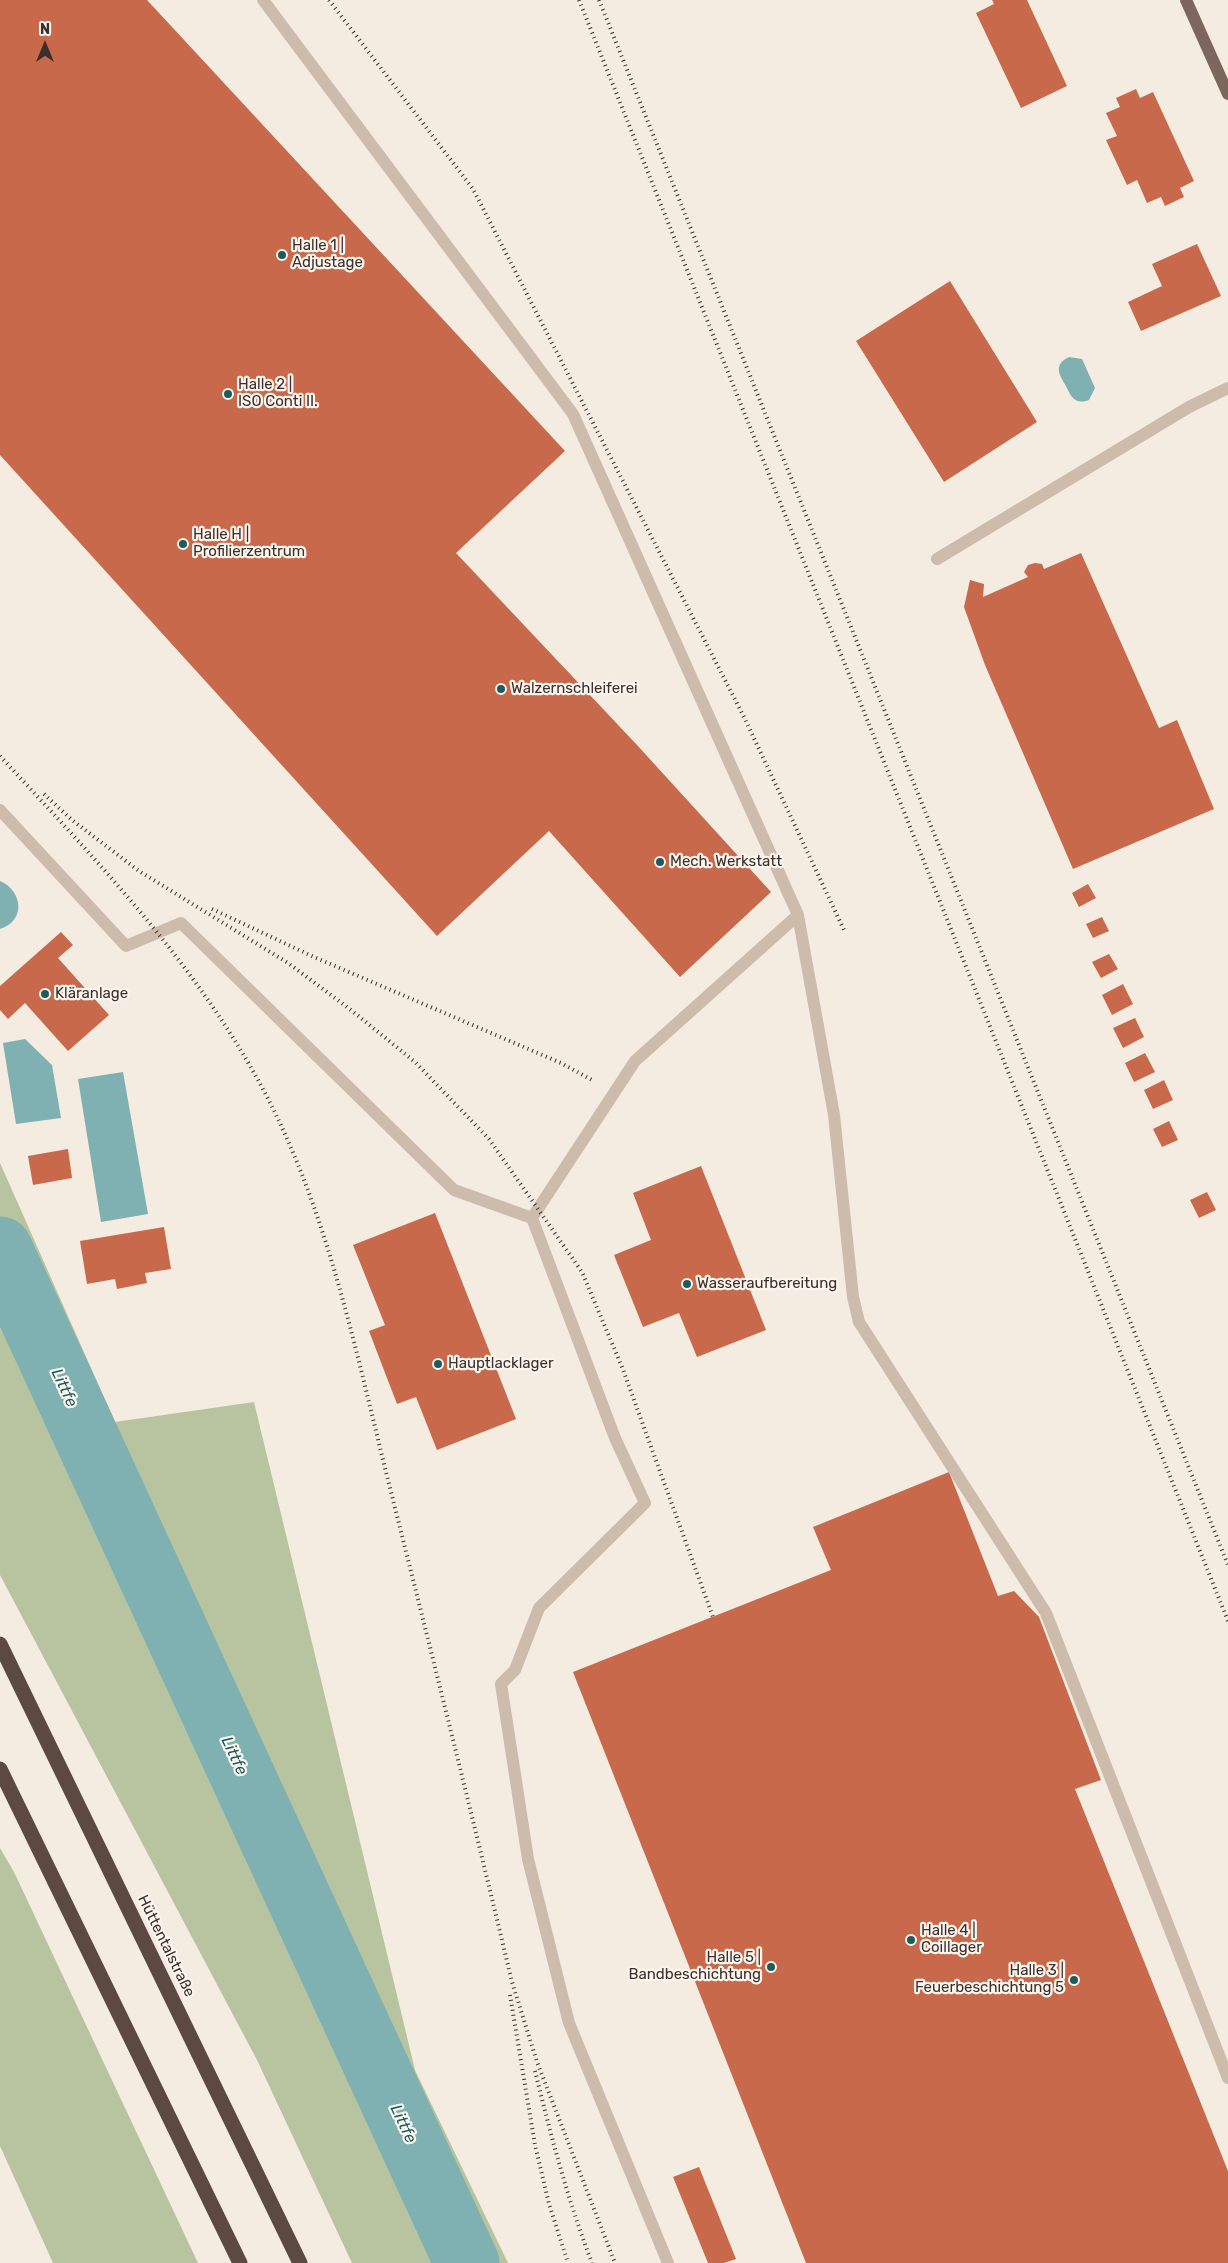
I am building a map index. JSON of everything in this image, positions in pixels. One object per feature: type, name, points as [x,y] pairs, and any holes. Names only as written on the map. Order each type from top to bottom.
[{"type":"highway","name":"Hüttentalstraße","points":[[0,1644],[300,2263]]},
{"type":"highway","points":[[0,1769],[240,2263]]},
{"type":"main road","points":[[1186,0],[1228,94]]},
{"type":"lane","points":[[263,0],[573,414],[798,915],[834,1115],[853,1297],[859,1322],[1046,1612],[1228,2078]]},
{"type":"lane","points":[[937,559],[1188,406],[1228,388]]},
{"type":"lane","points":[[0,810],[126,946],[180,923],[454,1190],[532,1218],[615,1438],[644,1503],[539,1608],[515,1670],[500,1684],[528,1859],[570,2023],[668,2263]]},
{"type":"lane","points":[[532,1218],[635,1060],[798,915]]},
{"type":"green space","points":[[0,1163],[115,1422],[254,1402],[415,2070],[508,2263],[352,2263],[257,2060],[0,1575]]},
{"type":"green space","points":[[0,1848],[14,1872],[198,2263],[53,2263],[0,2146]]},
{"type":"water","points":[[1069,357],[1082,359],[1095,388],[1089,400],[1077,401],[1074,399],[1061,378],[1059,367]]},
{"type":"water","points":[[0,881],[13,892],[17,898],[18,906],[14,920],[0,929]]},
{"type":"water","points":[[25,1039],[52,1065],[61,1118],[16,1124],[3,1043]]},
{"type":"water","points":[[123,1072],[148,1214],[101,1222],[78,1079]]},
{"type":"building","points":[[0,0],[147,0],[565,451],[456,553],[637,745],[771,892],[680,977],[549,831],[437,936],[0,455]]},
{"type":"building","points":[[992,0],[1027,0],[1067,86],[1021,108],[976,13],[994,4]]},
{"type":"building","points":[[1136,89],[1140,98],[1153,92],[1194,181],[1180,188],[1184,197],[1165,206],[1161,197],[1147,203],[1137,180],[1127,185],[1106,140],[1117,136],[1106,113],[1120,107],[1116,98]]},
{"type":"building","points":[[1197,244],[1221,296],[1141,331],[1128,302],[1162,286],[1152,264]]},
{"type":"building","points":[[950,281],[1037,422],[944,482],[856,341]]},
{"type":"building","points":[[1081,553],[1159,728],[1177,720],[1214,809],[1073,869],[985,665],[964,607],[970,580],[984,584],[983,597],[1028,577],[1024,572],[1028,565],[1042,564],[1044,569]]},
{"type":"building","points":[[1088,884],[1096,898],[1079,907],[1072,893]]},
{"type":"building","points":[[1102,917],[1109,931],[1093,938],[1086,924]]},
{"type":"building","name":"Kläranlage","points":[[61,932],[73,945],[58,958],[109,1015],[68,1051],[25,1003],[8,1019],[0,1010],[0,986]]},
{"type":"building","points":[[1109,954],[1118,969],[1101,978],[1092,962]]},
{"type":"building","points":[[1123,984],[1133,1004],[1112,1015],[1102,995]]},
{"type":"building","points":[[1135,1018],[1144,1037],[1123,1048],[1113,1028]]},
{"type":"building","points":[[1145,1053],[1155,1072],[1134,1082],[1125,1063]]},
{"type":"building","points":[[1164,1080],[1173,1100],[1153,1109],[1144,1090]]},
{"type":"building","points":[[1169,1121],[1178,1140],[1162,1147],[1153,1129]]},
{"type":"building","points":[[68,1149],[72,1178],[33,1185],[28,1156]]},
{"type":"building","name":"Wasseraufbereitung","points":[[701,1166],[766,1330],[697,1357],[679,1313],[643,1327],[614,1255],[651,1240],[633,1193]]},
{"type":"building","points":[[1207,1192],[1216,1210],[1199,1218],[1190,1200]]},
{"type":"building","name":"Hauptlacklager","points":[[435,1213],[516,1419],[437,1450],[416,1397],[397,1404],[369,1331],[385,1325],[353,1245]]},
{"type":"building","points":[[164,1227],[171,1269],[145,1273],[147,1283],[117,1289],[115,1279],[87,1284],[80,1241]]},
{"type":"building","points":[[949,1472],[998,1596],[1014,1591],[1039,1617],[1101,1780],[1075,1789],[1228,2171],[1228,2263],[806,2263],[573,1672],[831,1570],[813,1527]]},
{"type":"building","points":[[699,2167],[736,2259],[724,2263],[708,2263],[673,2177]]},
{"type":"waterway","name":"Littfe","points":[[0,1249],[467,2263]]},
{"type":"railway","points":[[329,0],[473,189],[744,717],[844,930]]},
{"type":"railway","points":[[579,0],[1228,1621]]},
{"type":"railway","points":[[599,0],[1228,1565]]},
{"type":"railway","points":[[0,756],[139,910],[202,992],[258,1080],[282,1127],[302,1175],[336,1275],[350,1326],[512,1982],[537,2062],[615,2263]]},
{"type":"railway","points":[[44,794],[72,820],[139,871],[288,963],[351,1010],[415,1062],[489,1139],[582,1272],[622,1367],[713,1617]]},
{"type":"railway","points":[[212,909],[314,957],[561,1063],[592,1080]]},
{"type":"railway","points":[[510,1995],[535,2145],[549,2204],[568,2263]]},
{"type":"railway","points":[[535,2071],[560,2168],[592,2263]]},
{"type":"place","name":"Halle 1 | Adjustage","points":[[282,255]]},
{"type":"place","name":"Halle 2 | ISO Conti II.","points":[[228,394]]},
{"type":"place","name":"Halle H | Profilierzentrum","points":[[183,544]]},
{"type":"place","name":"Walzernschleiferei","points":[[501,689]]},
{"type":"place","name":"Mech. Werkstatt","points":[[660,862]]},
{"type":"place","name":"Kläranlage","points":[[45,994]]},
{"type":"place","name":"Wasseraufbereitung","points":[[687,1284]]},
{"type":"place","name":"Hauptlacklager","points":[[438,1364]]},
{"type":"place","name":"Halle 4 | Coillager","points":[[911,1940]]},
{"type":"place","name":"Halle 5 | Bandbeschichtung","points":[[771,1967]]},
{"type":"place","name":"Halle 3 | Feuerbeschichtung 5","points":[[1074,1980]]}]
